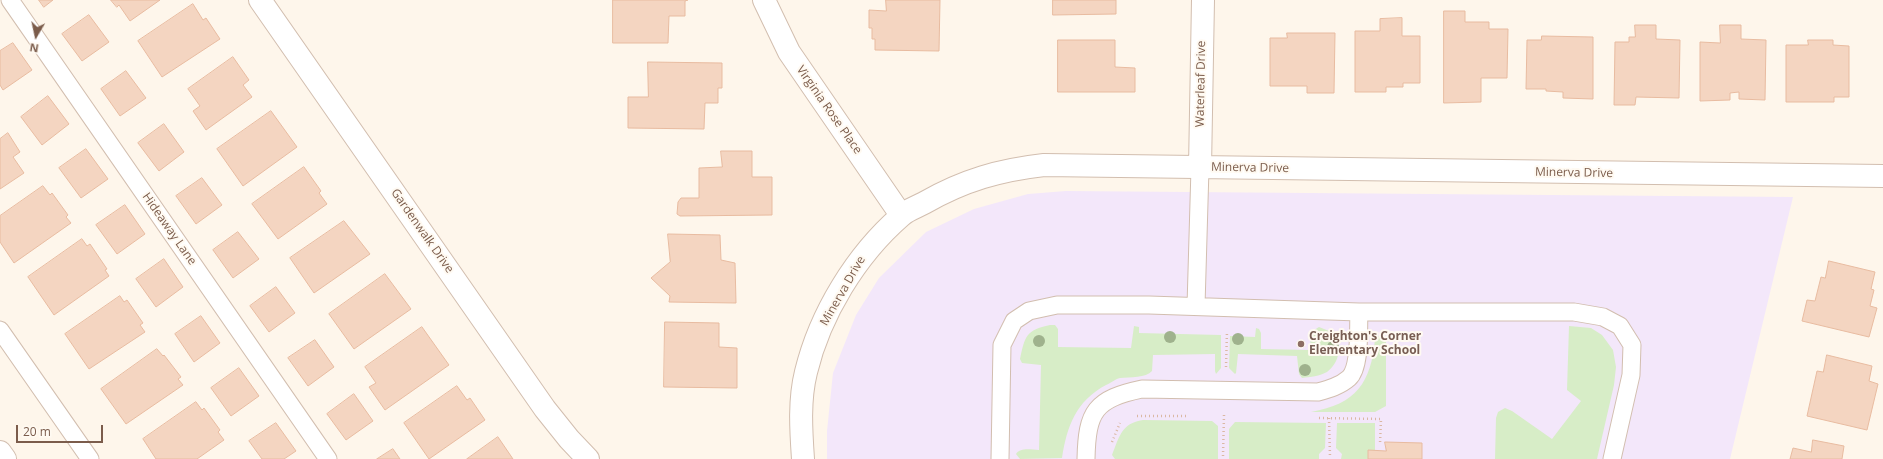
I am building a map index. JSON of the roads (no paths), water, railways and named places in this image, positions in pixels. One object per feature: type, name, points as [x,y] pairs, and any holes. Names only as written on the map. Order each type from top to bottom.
[{"type":"street","name":"Gardenwalk Drive","points":[[260,0],[545,409],[569,439],[588,459]]},
{"type":"street","name":"Virginia Rose Place","points":[[764,0],[789,52],[902,215]]},
{"type":"street","name":"Waterleaf Drive","points":[[1200,168],[1203,0]]},
{"type":"street","name":"Minerva Drive","points":[[803,459],[800,419],[806,372],[821,329],[838,295],[863,255],[902,215],[936,196],[972,180],[1011,169],[1044,165],[1883,176]]},
{"type":"street","points":[[0,452],[5,459]]},
{"type":"lane","name":"Hideaway Lane","points":[[10,0],[328,459]]},
{"type":"lane","points":[[1196,306],[1200,168]]},
{"type":"lane","points":[[1000,459],[1002,345],[1014,321],[1029,311],[1057,305],[1196,306],[1359,312],[1574,312],[1603,317],[1620,326],[1632,345],[1631,375],[1612,459]]},
{"type":"lane","points":[[1086,459],[1086,437],[1092,417],[1102,403],[1118,394],[1142,389],[1318,392],[1337,387],[1350,377],[1356,361],[1359,312]]},
{"type":"lane","points":[[0,330],[90,459]]},
{"type":"place","name":"Creighton's Corner Elementary School","points":[[1301,344]]}]
